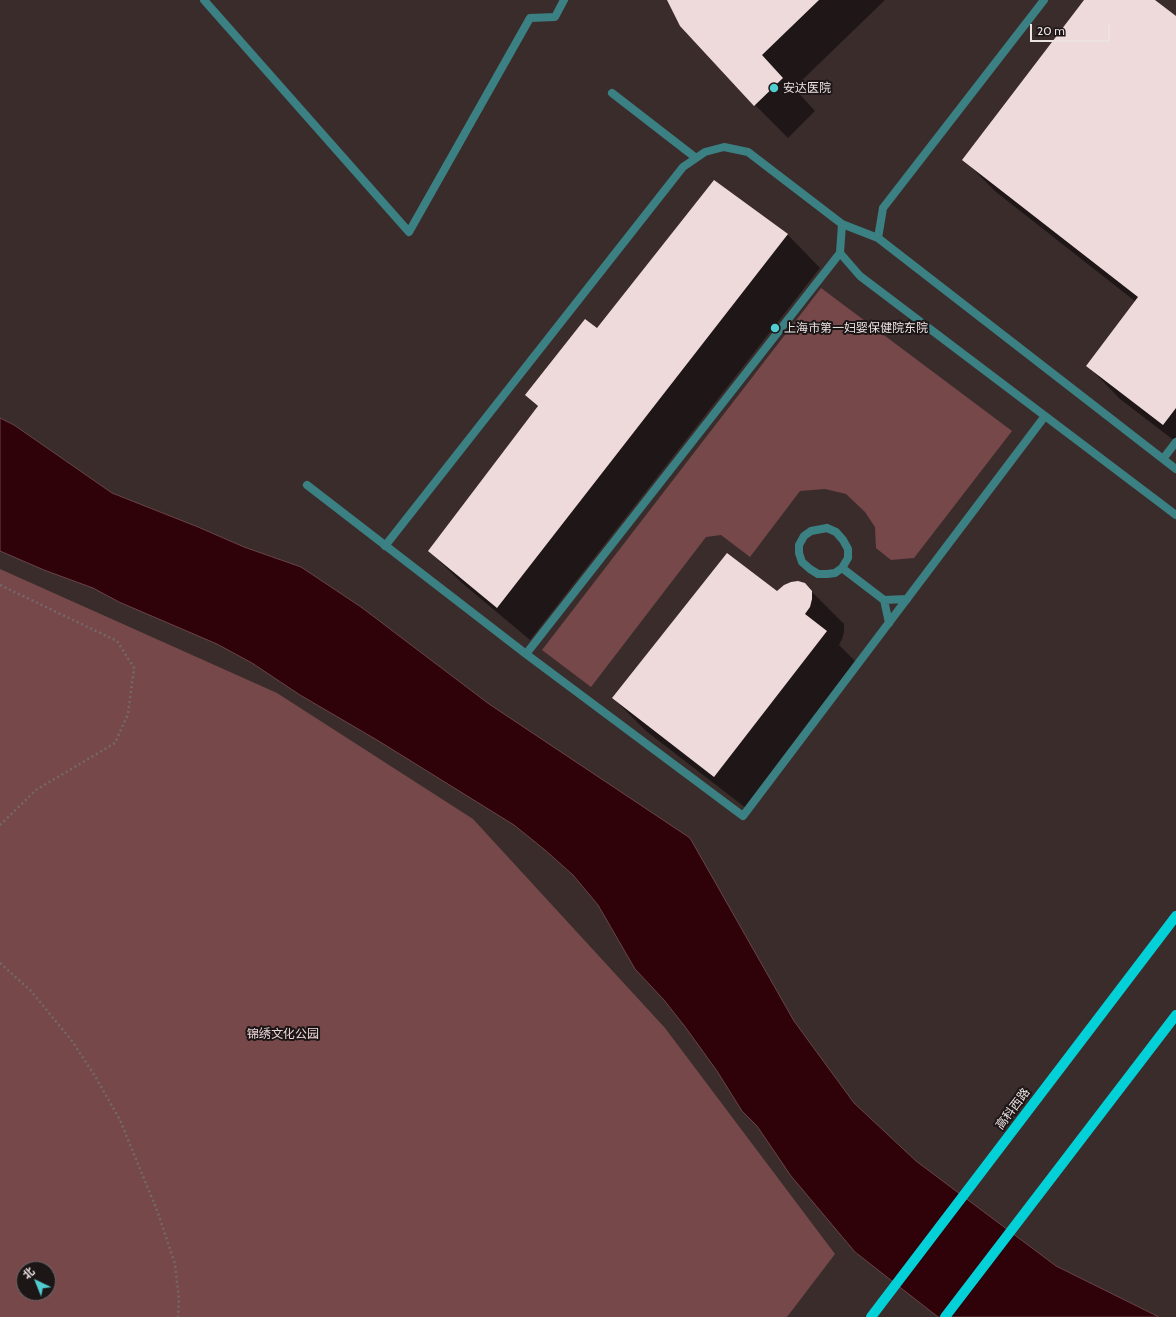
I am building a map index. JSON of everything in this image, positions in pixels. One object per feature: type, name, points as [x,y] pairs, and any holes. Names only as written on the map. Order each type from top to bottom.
[{"type":"main road","name":"高科西路","points":[[870,1317],[1176,916]]},
{"type":"main road","points":[[945,1317],[1176,1016]]},
{"type":"lane","points":[[204,0],[409,232],[530,18],[555,17],[564,0]]},
{"type":"lane","points":[[878,238],[883,208],[1044,0]]},
{"type":"lane","points":[[612,93],[696,158]]},
{"type":"lane","points":[[385,546],[684,167],[705,152],[724,146],[748,152],[842,224],[878,238],[1176,469]]},
{"type":"lane","points":[[526,654],[840,253],[842,224]]},
{"type":"lane","points":[[840,253],[860,276],[1176,515]]},
{"type":"lane","points":[[307,486],[526,654],[743,816],[1045,416]]},
{"type":"lane","points":[[1163,459],[1176,442]]},
{"type":"lane","points":[[827,528],[836,532],[848,549],[848,558],[842,568],[835,573],[827,574],[818,574],[810,569],[802,562],[799,553],[799,545],[804,536],[811,531],[827,528]]},
{"type":"lane","points":[[842,568],[884,600],[907,599]]},
{"type":"lane","points":[[884,600],[889,623]]},
{"type":"path","points":[[0,585],[117,641],[134,668],[128,714],[115,743],[36,790],[0,825]]},
{"type":"path","points":[[0,963],[31,991],[72,1041],[95,1076],[120,1120],[158,1213],[175,1264],[179,1300],[178,1317]]},
{"type":"green space","points":[[821,288],[1012,431],[914,558],[891,560],[876,548],[875,527],[865,512],[846,494],[825,489],[800,491],[750,557],[721,535],[706,537],[591,687],[542,650]]},
{"type":"green space","name":"锦绣文化公园","points":[[0,569],[277,693],[473,819],[665,1028],[835,1254],[787,1317],[0,1317]]},
{"type":"shaded area","points":[[0,418],[14,425],[112,493],[244,547],[301,567],[361,607],[489,704],[690,838],[794,1021],[854,1103],[916,1161],[1056,1266],[1159,1317],[938,1317],[855,1252],[791,1176],[757,1126],[742,1111],[717,1071],[686,1028],[664,1000],[635,969],[598,905],[573,875],[545,850],[514,825],[377,740],[300,695],[252,663],[217,644],[119,602],[93,588],[44,570],[0,551]]},
{"type":"building","points":[[667,0],[819,0],[762,55],[783,78],[754,106],[680,26]]},
{"type":"building","points":[[1084,0],[1155,0],[1176,16],[1176,408],[1163,425],[1086,366],[1138,297],[962,160]]},
{"type":"building","points":[[714,180],[788,234],[497,608],[428,551],[538,406],[525,395],[585,319],[597,328]]},
{"type":"building","points":[[727,553],[777,591],[784,585],[791,582],[798,581],[805,583],[812,591],[812,599],[810,607],[805,614],[827,631],[714,777],[612,698]]},
{"type":"place","name":"安达医院","points":[[774,88]]},
{"type":"place","name":"上海市第一妇婴保健院东院","points":[[775,328]]}]
